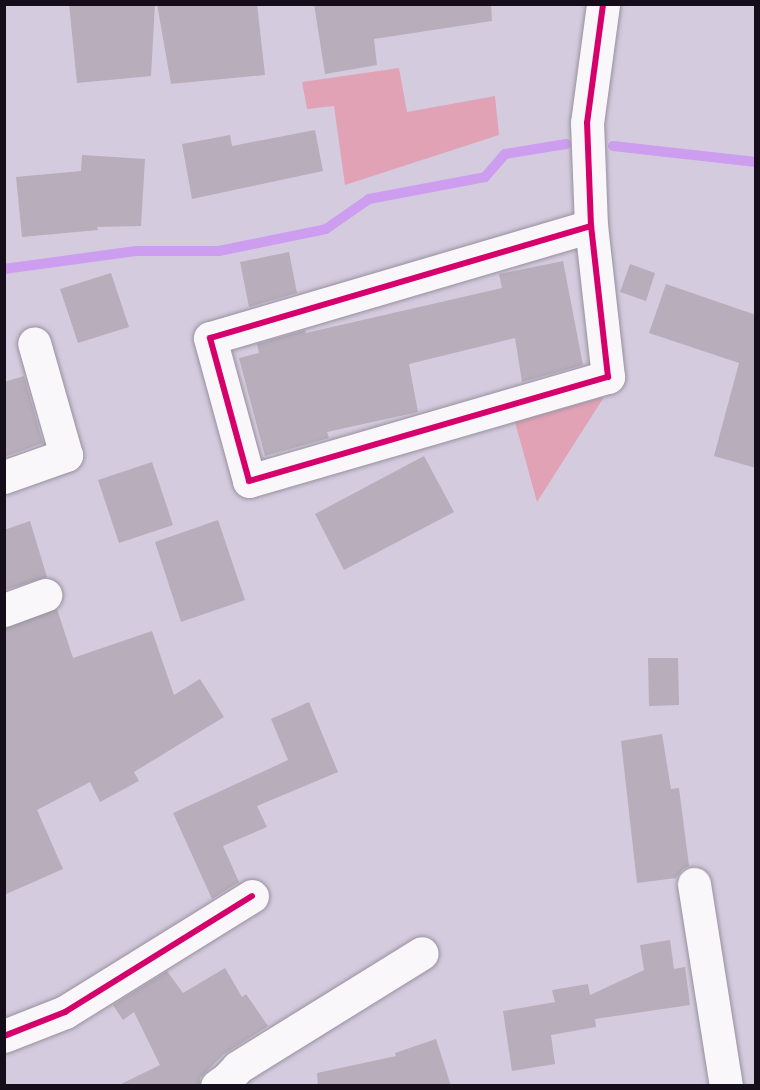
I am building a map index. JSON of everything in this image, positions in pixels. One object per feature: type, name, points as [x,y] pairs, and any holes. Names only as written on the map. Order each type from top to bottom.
[{"type":"street","points":[[591,226],[210,338],[249,481],[608,377],[591,226],[587,123],[603,4]]},
{"type":"street","points":[[4,477],[66,455],[34,343]]},
{"type":"street","points":[[4,610],[45,595]]},
{"type":"street","points":[[694,884],[726,1086]]},
{"type":"street","points":[[4,1036],[65,1012],[252,896]]},
{"type":"street","points":[[217,1086],[238,1067],[422,954]]},
{"type":"shaded area","points":[[399,68],[407,112],[495,96],[499,135],[345,185],[334,106],[307,109],[302,82]]},
{"type":"shaded area","points":[[604,397],[537,502],[515,422]]},
{"type":"building","points":[[69,4],[155,4],[151,76],[77,83]]},
{"type":"building","points":[[157,4],[257,4],[265,75],[171,84]]},
{"type":"building","points":[[314,4],[491,4],[492,21],[374,39],[377,65],[325,74]]},
{"type":"building","points":[[315,130],[323,171],[192,199],[182,144],[230,135],[232,146]]},
{"type":"building","points":[[82,155],[145,159],[141,226],[97,227],[98,230],[22,237],[16,177],[81,171]]},
{"type":"building","points":[[289,252],[297,293],[249,307],[240,262]]},
{"type":"building","points":[[563,261],[583,365],[522,382],[515,338],[409,364],[418,412],[327,432],[329,438],[265,456],[239,358],[259,353],[257,344],[305,330],[306,333],[502,288],[499,274]]},
{"type":"building","points":[[630,264],[655,273],[646,301],[620,292]]},
{"type":"building","points":[[111,273],[129,327],[78,343],[60,289]]},
{"type":"building","points":[[666,284],[756,315],[756,468],[714,456],[739,363],[649,333]]},
{"type":"building","points":[[24,376],[43,443],[4,457],[4,382]]},
{"type":"building","points":[[424,456],[454,512],[344,570],[315,514]]},
{"type":"building","points":[[152,462],[173,525],[119,543],[98,480]]},
{"type":"building","points":[[218,520],[245,600],[181,622],[155,542]]},
{"type":"building","points":[[30,521],[47,577],[4,590],[4,530]]},
{"type":"building","points":[[57,609],[73,658],[152,631],[174,695],[200,679],[224,717],[134,772],[139,781],[100,802],[90,782],[37,810],[63,869],[4,895],[4,628]]},
{"type":"building","points":[[648,658],[678,658],[679,705],[649,706]]},
{"type":"building","points":[[309,702],[338,772],[257,806],[267,827],[223,846],[239,882],[212,899],[173,813],[288,760],[271,719]]},
{"type":"building","points":[[662,734],[671,789],[679,788],[689,866],[682,870],[676,878],[637,883],[621,741]]},
{"type":"building","points":[[670,940],[674,969],[685,967],[690,1005],[595,1019],[596,1027],[551,1035],[555,1064],[512,1071],[503,1011],[555,1002],[552,990],[588,984],[590,995],[644,970],[640,945]]},
{"type":"building","points":[[225,968],[242,997],[246,994],[268,1026],[224,1054],[200,1078],[199,1086],[117,1086],[160,1065],[134,1012],[123,1020],[113,1005],[167,971],[183,993]]},
{"type":"building","points":[[436,1039],[451,1086],[318,1086],[317,1073],[396,1056],[395,1053]]},
{"type":"waterway","points":[[4,269],[136,251],[219,251],[326,229],[369,199],[485,177],[505,154],[566,144]]},
{"type":"waterway","points":[[613,146],[756,162]]},
{"type":"cycle path","points":[[591,226],[210,338],[249,481],[608,377],[591,226],[587,123],[603,4]]},
{"type":"cycle path","points":[[4,1036],[65,1012],[252,896]]}]
